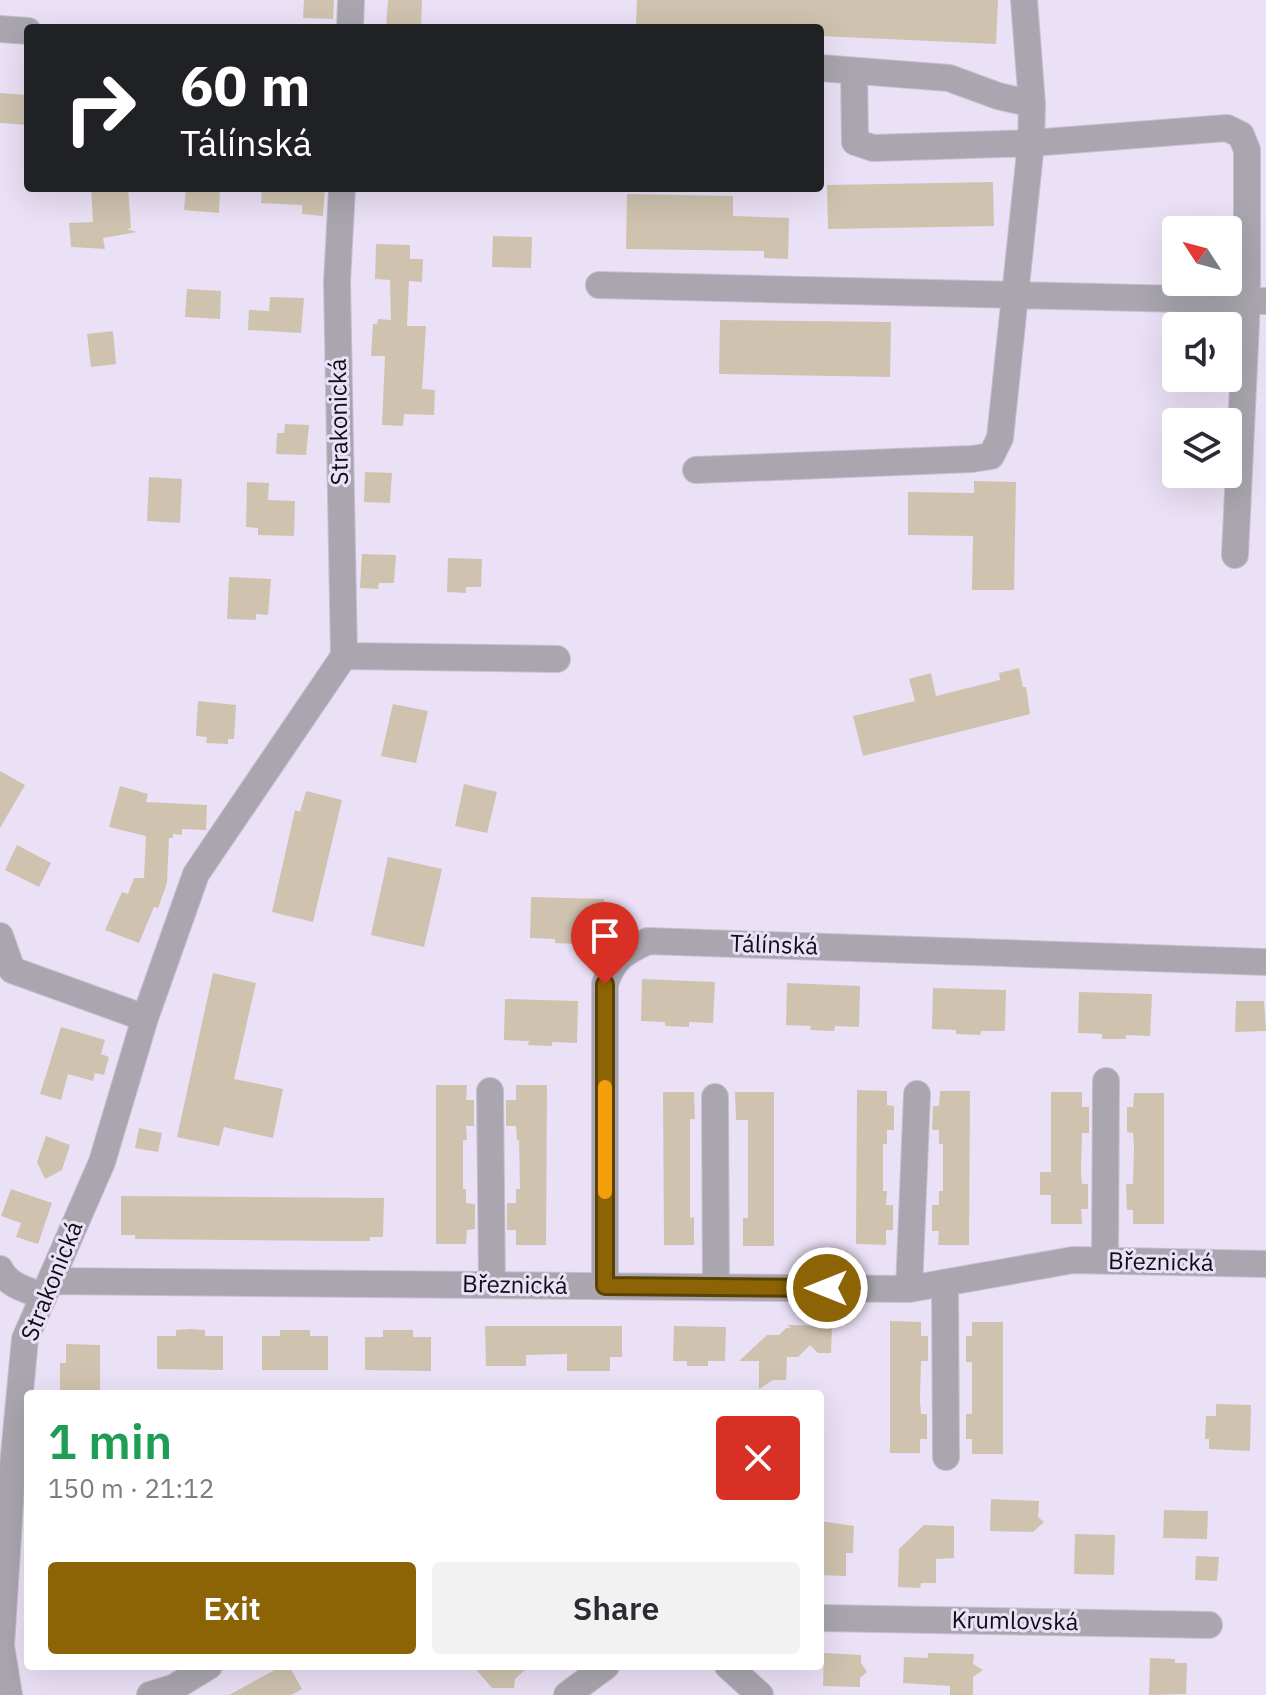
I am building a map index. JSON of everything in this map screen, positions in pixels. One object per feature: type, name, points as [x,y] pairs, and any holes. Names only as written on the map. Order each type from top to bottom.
[{"type":"street","points":[[350,24],[351,0]]},
{"type":"street","points":[[696,470],[991,456],[1000,438],[1031,143],[1032,104],[1024,0]]},
{"type":"street","points":[[0,29],[24,31]]},
{"type":"street","points":[[824,68],[949,78],[998,96],[1032,104]]},
{"type":"street","points":[[854,71],[855,142],[873,148],[1031,143],[1227,128],[1241,135],[1247,150],[1257,301],[1235,555]]},
{"type":"street","name":"Strakonická","points":[[9,1695],[1,1646],[3,1554],[25,1339],[102,1162],[145,1018],[196,874],[344,656],[337,282],[342,192]]},
{"type":"street","points":[[599,285],[1257,301]]},
{"type":"street","points":[[344,656],[557,659]]},
{"type":"street","points":[[0,936],[12,970],[145,1018]]},
{"type":"street","name":"Tálínská","points":[[605,1286],[605,984],[612,965],[626,952],[648,941],[1266,962]]},
{"type":"street","points":[[1105,1261],[1106,1081]]},
{"type":"street","points":[[490,1091],[492,1285]]},
{"type":"street","points":[[909,1289],[917,1094]]},
{"type":"street","points":[[715,1097],[716,1287]]},
{"type":"street","name":"Březnická","points":[[47,1288],[492,1285],[909,1289],[1073,1260],[1266,1264]]},
{"type":"street","points":[[0,1269],[3,1277],[13,1285],[47,1288]]},
{"type":"street","points":[[945,1283],[946,1457]]},
{"type":"street","name":"Krumlovská","points":[[824,1618],[1209,1625]]},
{"type":"street","points":[[150,1695],[173,1688],[202,1670]]},
{"type":"street","points":[[567,1695],[601,1670]]},
{"type":"street","points":[[732,1670],[760,1695]]},
{"type":"building","points":[[304,0],[334,0],[333,19],[303,18]]},
{"type":"building","points":[[388,0],[422,0],[421,24],[386,24]]},
{"type":"building","points":[[637,0],[998,0],[996,44],[824,36],[824,24],[636,24]]},
{"type":"building","points":[[0,93],[24,95],[24,125],[0,123]]},
{"type":"building","points":[[993,182],[994,226],[828,229],[827,185]]},
{"type":"building","points":[[91,192],[128,192],[131,228],[127,229],[137,232],[103,238],[105,249],[71,247],[69,223],[93,222]]},
{"type":"building","points":[[186,192],[220,192],[219,213],[184,210]]},
{"type":"building","points":[[262,192],[325,192],[323,216],[302,214],[302,205],[261,203]]},
{"type":"building","points":[[627,194],[733,196],[733,216],[789,218],[788,259],[764,258],[764,251],[626,249]]},
{"type":"building","points":[[493,236],[532,237],[531,268],[492,267]]},
{"type":"building","points":[[376,244],[410,245],[410,259],[423,259],[422,282],[409,281],[407,326],[426,326],[422,389],[435,390],[434,415],[404,414],[403,426],[382,425],[385,356],[371,356],[373,324],[377,324],[378,319],[391,320],[390,280],[375,279]]},
{"type":"building","points":[[187,289],[221,291],[220,319],[185,317]]},
{"type":"building","points":[[270,297],[304,298],[301,333],[248,330],[249,310],[269,311]]},
{"type":"building","points":[[720,320],[891,322],[890,377],[719,374]]},
{"type":"building","points":[[113,331],[116,364],[91,367],[87,334]]},
{"type":"building","points":[[285,424],[309,425],[306,455],[276,454],[277,433],[284,433]]},
{"type":"building","points":[[365,472],[392,473],[390,503],[364,502]]},
{"type":"building","points":[[149,477],[182,479],[180,523],[147,521]]},
{"type":"building","points":[[974,481],[1016,482],[1014,590],[972,590],[973,536],[908,535],[908,492],[974,493]]},
{"type":"building","points":[[247,482],[269,483],[268,500],[295,501],[294,536],[258,535],[258,528],[246,527]]},
{"type":"building","points":[[362,554],[396,555],[394,583],[379,583],[378,589],[360,588]]},
{"type":"building","points":[[448,558],[482,559],[481,587],[466,587],[466,593],[447,592]]},
{"type":"building","points":[[229,577],[271,579],[268,615],[256,614],[256,620],[227,619]]},
{"type":"building","points":[[1019,668],[1030,714],[863,756],[853,716],[915,701],[909,679],[931,673],[936,696],[1000,680],[999,673]]},
{"type":"building","points":[[198,701],[236,705],[234,739],[228,739],[228,744],[206,743],[207,737],[196,736]]},
{"type":"building","points":[[393,704],[428,711],[416,763],[381,756]]},
{"type":"building","points":[[0,771],[25,785],[0,828]]},
{"type":"building","points":[[464,784],[497,792],[487,833],[455,826]]},
{"type":"building","points":[[120,786],[148,794],[146,802],[207,805],[206,830],[182,829],[182,835],[173,834],[173,838],[169,838],[167,883],[158,908],[154,907],[139,943],[105,930],[122,892],[128,894],[134,878],[144,878],[146,836],[109,827]]},
{"type":"building","points":[[306,791],[342,800],[313,922],[272,912],[295,810],[300,812]]},
{"type":"building","points":[[17,845],[51,863],[39,887],[5,870]]},
{"type":"building","points":[[388,857],[442,869],[424,947],[371,935]]},
{"type":"building","points":[[531,897],[604,899],[603,941],[578,940],[578,944],[530,938]]},
{"type":"building","points":[[213,973],[256,983],[234,1079],[283,1089],[273,1138],[224,1127],[219,1146],[177,1137]]},
{"type":"building","points":[[642,979],[715,982],[713,1023],[689,1022],[689,1027],[641,1021]]},
{"type":"building","points":[[787,983],[860,986],[859,1027],[835,1026],[834,1031],[786,1025]]},
{"type":"building","points":[[933,988],[1006,990],[1005,1031],[981,1031],[980,1035],[932,1029]]},
{"type":"building","points":[[1079,992],[1152,994],[1150,1036],[1126,1035],[1126,1039],[1102,1039],[1102,1034],[1078,1033]]},
{"type":"building","points":[[505,999],[578,1001],[577,1043],[552,1042],[552,1046],[504,1040]]},
{"type":"building","points":[[1236,1001],[1264,1001],[1266,1031],[1235,1032]]},
{"type":"building","points":[[61,1027],[105,1040],[101,1054],[109,1057],[104,1075],[95,1073],[93,1081],[68,1074],[61,1100],[40,1094]]},
{"type":"building","points":[[436,1085],[467,1085],[466,1100],[474,1100],[474,1126],[466,1126],[467,1140],[463,1140],[463,1189],[466,1189],[466,1203],[475,1204],[475,1229],[467,1230],[466,1244],[436,1244]]},
{"type":"building","points":[[516,1085],[547,1085],[546,1245],[516,1245],[516,1230],[507,1230],[507,1203],[516,1203],[516,1189],[520,1189],[516,1126],[506,1126],[506,1100],[516,1100]]},
{"type":"building","points":[[857,1090],[887,1091],[887,1105],[894,1106],[894,1130],[887,1130],[887,1144],[883,1144],[883,1191],[887,1191],[886,1205],[893,1205],[893,1230],[886,1230],[886,1245],[856,1244]]},
{"type":"building","points":[[940,1091],[970,1091],[969,1245],[938,1245],[939,1231],[932,1231],[932,1205],[939,1205],[939,1191],[943,1191],[943,1144],[939,1144],[939,1130],[932,1130],[933,1106],[939,1106]]},
{"type":"building","points":[[663,1092],[694,1092],[695,1119],[690,1119],[690,1218],[694,1217],[694,1245],[664,1245]]},
{"type":"building","points":[[735,1092],[774,1092],[774,1246],[743,1246],[743,1218],[748,1218],[748,1120],[736,1120]]},
{"type":"building","points":[[1051,1092],[1082,1092],[1082,1107],[1089,1107],[1089,1133],[1082,1133],[1082,1184],[1088,1184],[1088,1209],[1081,1209],[1082,1224],[1051,1224],[1051,1195],[1040,1195],[1040,1172],[1051,1172]]},
{"type":"building","points":[[1134,1093],[1164,1093],[1164,1224],[1133,1224],[1133,1210],[1127,1210],[1126,1184],[1133,1184],[1134,1146],[1133,1133],[1127,1132],[1127,1107],[1133,1107]]},
{"type":"building","points":[[139,1128],[162,1133],[158,1152],[135,1148]]},
{"type":"building","points":[[46,1136],[70,1145],[62,1170],[45,1179],[37,1162]]},
{"type":"building","points":[[11,1189],[52,1203],[38,1244],[16,1237],[21,1223],[1,1216]]},
{"type":"building","points":[[121,1196],[384,1198],[383,1237],[370,1237],[370,1241],[135,1239],[135,1235],[121,1235]]},
{"type":"building","points":[[890,1321],[921,1322],[921,1336],[928,1336],[928,1361],[921,1361],[920,1400],[921,1414],[927,1414],[927,1439],[920,1439],[920,1453],[890,1453]]},
{"type":"building","points":[[972,1322],[1003,1322],[1003,1454],[972,1454],[972,1439],[966,1439],[966,1414],[972,1414],[972,1362],[966,1362],[966,1336],[972,1336]]},
{"type":"building","points":[[787,1325],[832,1326],[831,1353],[818,1353],[810,1345],[798,1357],[787,1357],[786,1380],[773,1380],[759,1389],[759,1361],[739,1361],[767,1335],[779,1335],[786,1328],[791,1328]]},
{"type":"building","points":[[485,1326],[622,1326],[622,1357],[610,1357],[610,1371],[567,1371],[567,1354],[526,1355],[526,1366],[486,1366]]},
{"type":"building","points":[[674,1326],[726,1327],[725,1361],[708,1361],[708,1366],[687,1366],[687,1361],[673,1361]]},
{"type":"building","points":[[176,1330],[205,1330],[205,1336],[223,1336],[223,1370],[157,1369],[157,1336],[176,1336]]},
{"type":"building","points":[[280,1330],[310,1330],[310,1336],[328,1336],[328,1370],[262,1370],[262,1336],[280,1336]]},
{"type":"building","points":[[383,1330],[413,1330],[413,1337],[431,1337],[431,1371],[365,1370],[365,1337],[383,1337]]},
{"type":"building","points":[[66,1344],[100,1345],[100,1390],[60,1390],[60,1363],[66,1363]]},
{"type":"building","points":[[1216,1404],[1251,1405],[1250,1451],[1209,1449],[1209,1439],[1205,1439],[1206,1416],[1216,1416]]},
{"type":"building","points":[[991,1499],[1039,1501],[1038,1517],[1044,1522],[1033,1532],[990,1531]]},
{"type":"building","points":[[1164,1510],[1208,1511],[1207,1539],[1163,1538]]},
{"type":"building","points":[[824,1522],[854,1526],[853,1553],[846,1553],[846,1576],[824,1575]]},
{"type":"building","points":[[924,1525],[954,1526],[954,1558],[936,1559],[936,1583],[921,1583],[920,1588],[898,1587],[899,1549]]},
{"type":"building","points":[[1075,1534],[1115,1535],[1114,1575],[1074,1574]]},
{"type":"building","points":[[1196,1556],[1219,1557],[1217,1581],[1195,1580]]},
{"type":"building","points":[[824,1653],[861,1655],[861,1663],[867,1672],[860,1678],[860,1687],[823,1686]]},
{"type":"building","points":[[928,1653],[974,1654],[973,1664],[983,1670],[973,1677],[973,1695],[950,1695],[950,1686],[903,1683],[904,1657],[928,1658]]},
{"type":"building","points":[[1150,1658],[1187,1663],[1186,1694],[1149,1695]]},
{"type":"building","points":[[275,1670],[291,1670],[302,1689],[291,1695],[229,1695]]},
{"type":"building","points":[[476,1670],[525,1670],[515,1679],[514,1688],[492,1688]]},
{"type":"slow traffic","points":[[605,1087],[605,1192]]},
{"type":"route","points":[[605,984],[605,1286],[827,1288]]}]
